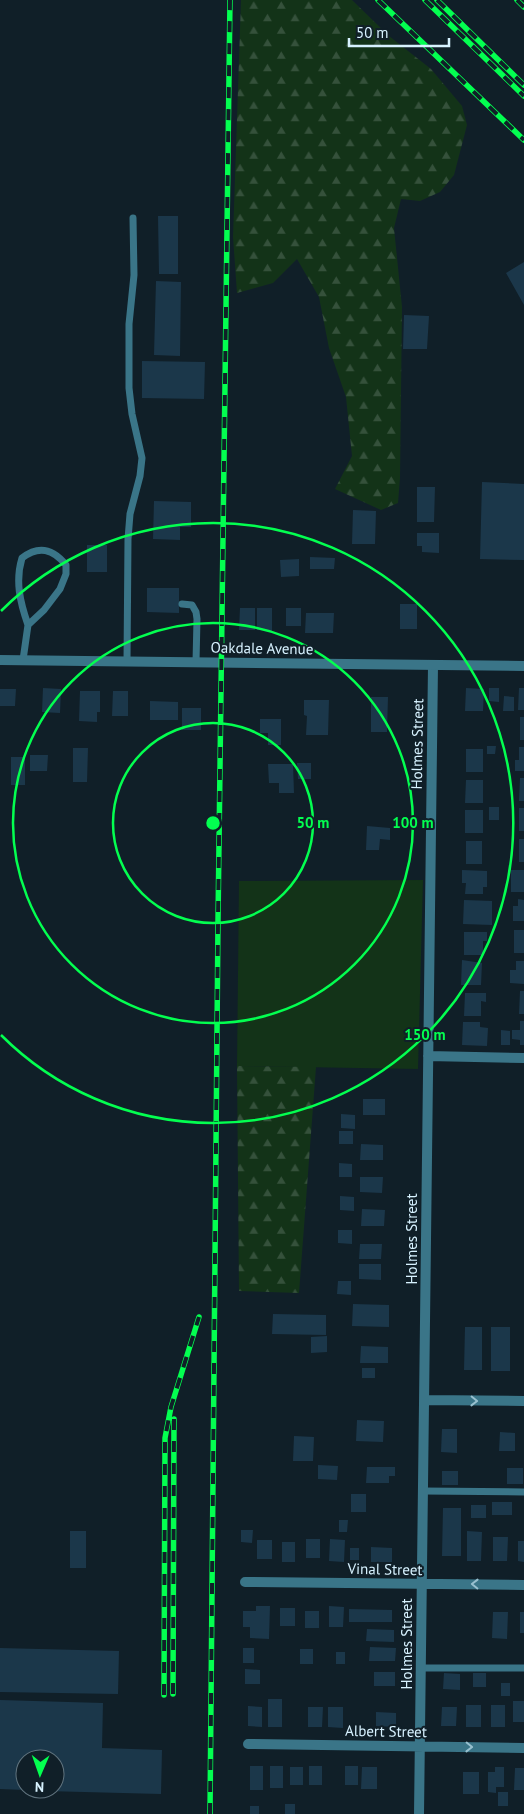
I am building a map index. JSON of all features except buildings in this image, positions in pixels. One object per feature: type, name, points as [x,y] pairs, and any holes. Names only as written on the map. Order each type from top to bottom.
[{"type":"street","name":"Oakdale Avenue","points":[[0,660],[524,666]]},
{"type":"street","name":"Holmes Street","points":[[419,1814],[433,665]]},
{"type":"street","points":[[428,1056],[524,1058]]},
{"type":"street","points":[[425,1400],[524,1401]]},
{"type":"street","name":"Vinal Street","points":[[246,1582],[524,1585]]},
{"type":"street","name":"Albert Street","points":[[248,1744],[524,1748]]},
{"type":"lane","points":[[126,661],[128,531],[142,458],[132,414],[129,388],[129,324],[134,275],[133,218]]},
{"type":"lane","points":[[23,660],[28,625],[22,610],[18,583],[19,568],[22,558],[35,550],[54,553],[66,565],[66,574],[60,589],[44,610],[28,625]]},
{"type":"lane","points":[[182,604],[192,605],[196,612],[196,662]]},
{"type":"lane","points":[[423,1490],[524,1492]]},
{"type":"lane","points":[[421,1668],[524,1668]]},
{"type":"green space","points":[[241,0],[352,0],[389,36],[431,69],[462,106],[467,125],[454,175],[440,192],[420,201],[401,199],[394,228],[402,307],[400,478],[398,503],[381,510],[335,489],[352,456],[346,397],[329,348],[319,297],[297,259],[273,283],[237,293],[233,237]]},
{"type":"green space","points":[[423,880],[418,1069],[237,1066],[239,881]]},
{"type":"green space","points":[[237,1066],[316,1067],[299,1293],[239,1291]]},
{"type":"railway","points":[[210,1814],[218,921],[230,0]]},
{"type":"railway","points":[[378,0],[524,140]]},
{"type":"railway","points":[[425,0],[524,96]]},
{"type":"railway","points":[[437,0],[524,85]]},
{"type":"railway","points":[[517,0],[524,7]]},
{"type":"railway","points":[[164,1695],[165,1438],[171,1407],[199,1317]]},
{"type":"railway","points":[[173,1694],[174,1419]]}]
